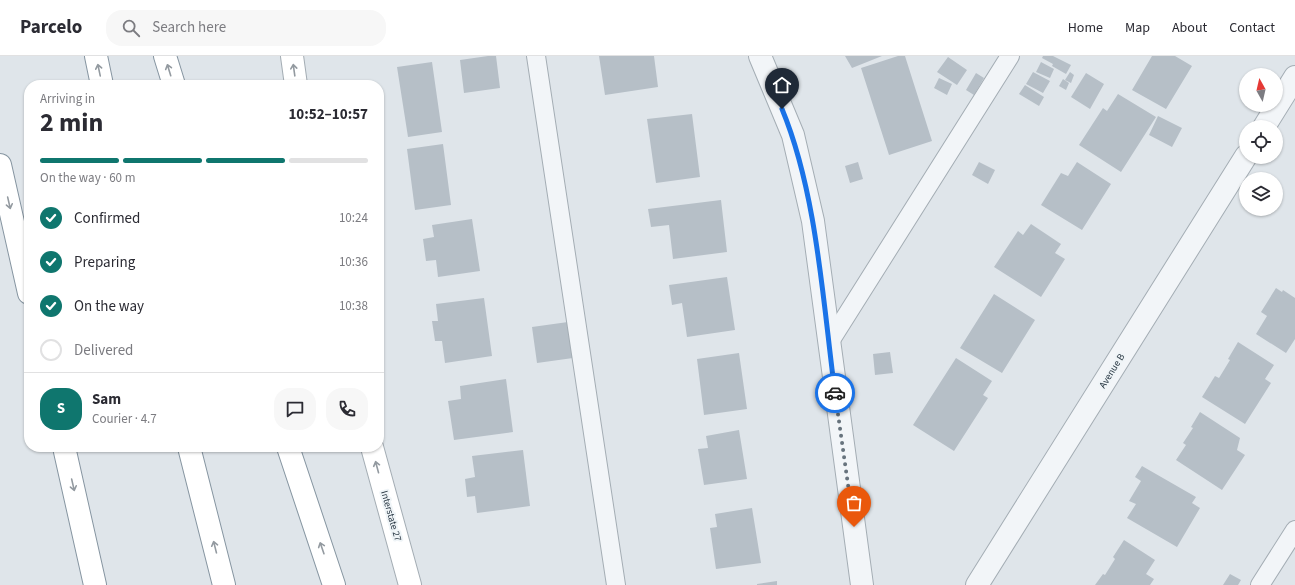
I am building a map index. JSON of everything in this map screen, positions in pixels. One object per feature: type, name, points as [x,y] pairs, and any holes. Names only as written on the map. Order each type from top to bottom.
[{"type":"main road","points":[[96,56],[101,80]]},
{"type":"main road","points":[[165,56],[172,80]]},
{"type":"main road","points":[[292,56],[295,80]]},
{"type":"main road","points":[[0,165],[24,271]]},
{"type":"main road","points":[[65,452],[95,585]]},
{"type":"main road","points":[[191,452],[224,585]]},
{"type":"main road","points":[[290,452],[334,585]]},
{"type":"main road","name":"Interstate 27","points":[[373,452],[410,585]]},
{"type":"street","points":[[760,56],[793,135],[813,221],[862,585]]},
{"type":"street","points":[[1268,120],[1295,77]]},
{"type":"street","name":"Avenue B","points":[[977,585],[1241,164]]},
{"type":"lane","points":[[536,56],[616,585]]},
{"type":"lane","points":[[829,343],[1010,56]]},
{"type":"lane","points":[[1260,585],[1295,530]]},
{"type":"building","points":[[496,56],[500,88],[464,93],[460,60]]},
{"type":"building","points":[[599,56],[654,56],[658,87],[605,95]]},
{"type":"building","points":[[845,56],[882,56],[852,68]]},
{"type":"building","points":[[898,56],[905,56],[932,141],[889,155],[861,68]]},
{"type":"building","points":[[1043,56],[1053,56],[1071,65],[1066,74],[1052,66],[1053,64],[1042,58]]},
{"type":"building","points":[[1152,56],[1175,56],[1192,66],[1166,109],[1132,90]]},
{"type":"building","points":[[948,57],[967,70],[957,85],[937,72]]},
{"type":"building","points":[[432,62],[442,132],[408,137],[397,67]]},
{"type":"building","points":[[1041,62],[1054,69],[1050,78],[1036,72]]},
{"type":"building","points":[[1033,72],[1050,81],[1043,93],[1026,84]]},
{"type":"building","points":[[1070,72],[1074,75],[1071,83],[1065,80]]},
{"type":"building","points":[[976,73],[984,78],[974,95],[966,90]]},
{"type":"building","points":[[1086,73],[1104,84],[1090,109],[1071,97]]},
{"type":"building","points":[[939,78],[952,84],[947,95],[934,88]]},
{"type":"building","points":[[1063,79],[1069,83],[1066,90],[1059,86]]},
{"type":"building","points":[[1025,85],[1044,97],[1039,106],[1019,94]]},
{"type":"building","points":[[1118,94],[1156,117],[1121,172],[1079,145],[1103,108],[1107,111]]},
{"type":"building","points":[[692,114],[700,177],[656,183],[647,119]]},
{"type":"building","points":[[1158,116],[1182,128],[1172,147],[1149,135]]},
{"type":"building","points":[[443,144],[451,205],[415,210],[407,149]]},
{"type":"building","points":[[858,162],[863,179],[850,183],[845,166]]},
{"type":"building","points":[[979,162],[995,170],[988,184],[972,175]]},
{"type":"building","points":[[1077,162],[1111,184],[1082,230],[1041,205],[1061,173],[1068,176]]},
{"type":"building","points":[[721,200],[727,252],[673,259],[669,225],[651,227],[648,209]]},
{"type":"building","points":[[472,219],[480,271],[438,277],[436,260],[426,261],[423,239],[434,237],[432,225]]},
{"type":"building","points":[[1031,224],[1061,244],[1055,253],[1065,259],[1041,297],[994,267],[1018,231],[1023,235]]},
{"type":"building","points":[[727,277],[735,330],[687,337],[682,303],[672,305],[669,285]]},
{"type":"building","points":[[1276,288],[1282,292],[1283,290],[1295,298],[1295,339],[1286,353],[1256,334],[1267,316],[1261,312]]},
{"type":"building","points":[[994,294],[1035,320],[1002,373],[960,348]]},
{"type":"building","points":[[484,298],[492,356],[445,363],[442,341],[435,341],[432,321],[438,321],[436,304]]},
{"type":"building","points":[[568,322],[573,358],[537,363],[532,327]]},
{"type":"building","points":[[1238,342],[1274,365],[1265,379],[1271,383],[1245,424],[1202,397],[1215,376],[1219,378],[1230,360],[1228,359]]},
{"type":"building","points":[[890,352],[893,373],[875,375],[873,354]]},
{"type":"building","points":[[739,353],[747,409],[704,415],[697,359]]},
{"type":"building","points":[[956,358],[992,381],[983,395],[988,398],[954,451],[913,425]]},
{"type":"building","points":[[506,379],[513,432],[454,440],[448,401],[461,399],[460,386]]},
{"type":"building","points":[[1200,412],[1240,438],[1237,450],[1245,455],[1222,490],[1176,460],[1186,445],[1183,443],[1193,428],[1191,427]]},
{"type":"building","points":[[739,430],[747,479],[704,485],[698,449],[708,448],[706,436]]},
{"type":"building","points":[[523,450],[530,506],[477,513],[475,496],[467,497],[465,479],[475,477],[472,456]]},
{"type":"building","points":[[1142,466],[1196,497],[1192,503],[1200,508],[1177,547],[1127,518],[1136,504],[1129,501],[1141,481],[1135,477]]},
{"type":"building","points":[[752,508],[761,563],[716,569],[710,528],[717,527],[715,514]]},
{"type":"building","points":[[1124,540],[1155,560],[1146,574],[1154,579],[1150,585],[1095,585],[1103,574],[1105,575],[1115,559],[1113,557]]},
{"type":"building","points":[[1230,574],[1241,580],[1238,585],[1223,585]]},
{"type":"building","points":[[777,581],[777,585],[757,585],[757,584]]},
{"type":"way so far","points":[[835,393],[854,527]]},
{"type":"route","points":[[782,109],[793,135],[813,221],[835,393]]}]
